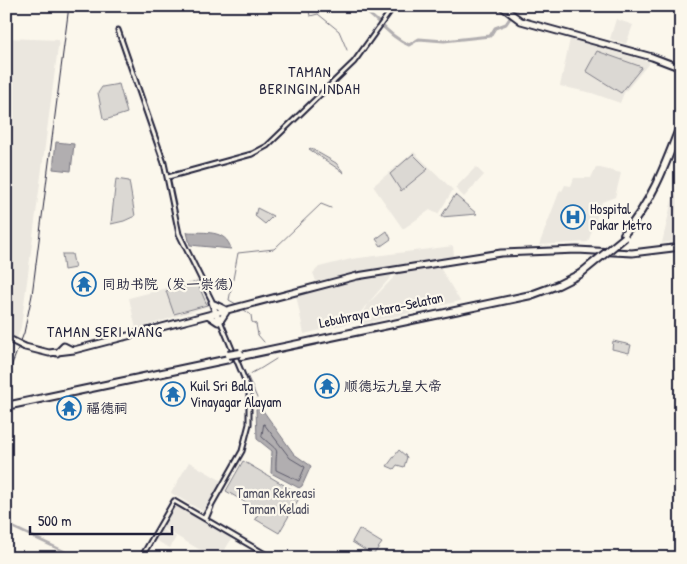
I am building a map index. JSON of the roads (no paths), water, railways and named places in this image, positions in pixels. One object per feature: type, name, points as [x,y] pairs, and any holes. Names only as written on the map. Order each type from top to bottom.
[{"type":"highway","name":"Lebuhraya Utara–Selatan","points":[[624,235],[644,208],[660,177],[681,124]]},
{"type":"highway","name":"Lebuhraya Utara–Selatan","points":[[6,404],[530,292],[557,282],[580,272],[624,235],[646,210],[681,132]]},
{"type":"main road","points":[[501,6],[512,16],[652,57],[681,68]]},
{"type":"main road","points":[[9,339],[44,353],[57,354],[64,346],[74,350],[109,342],[115,334],[125,338],[357,276],[496,254],[562,250],[628,252],[681,246]]},
{"type":"main road","points":[[213,304],[225,310],[219,321],[213,313],[213,304]]},
{"type":"street","points":[[168,177],[252,154],[267,146],[354,62],[394,6]]},
{"type":"street","points":[[118,30],[168,177],[179,234],[210,296],[213,304],[213,313],[219,321],[247,381],[250,417],[248,433],[242,451],[205,519]]},
{"type":"street","points":[[141,558],[174,501],[272,558]]},
{"type":"water","points":[[56,142],[74,144],[71,171],[53,169]]},
{"type":"water","points":[[187,232],[220,235],[225,238],[231,249],[190,245]]},
{"type":"water","points":[[259,405],[294,454],[311,466],[302,486],[299,488],[271,473],[272,451],[257,439],[256,409]]},
{"type":"waterway","points":[[308,6],[310,16],[318,14],[339,31],[347,50]]},
{"type":"waterway","points":[[358,6],[395,37],[409,45],[419,39],[444,41],[490,36],[495,28],[506,24],[518,6]]},
{"type":"waterway","points":[[236,304],[229,300],[238,253],[274,249],[321,204],[331,208]]},
{"type":"waterway","points":[[243,309],[251,315],[252,322],[256,324],[258,335],[264,342]]},
{"type":"waterway","points":[[260,369],[276,359]]},
{"type":"waterway","points":[[250,374],[259,369]]},
{"type":"waterway","points":[[248,375],[257,398]]},
{"type":"waterway","points":[[6,524],[78,558]]},
{"type":"railway","points":[[6,380],[24,333],[32,295],[69,6]]},
{"type":"place","name":"Hospital Pakar Metro","points":[[573,217]]},
{"type":"place","name":"同助书院（发一崇德）","points":[[84,284]]},
{"type":"place","name":"顺德坛九皇大帝","points":[[327,386]]},
{"type":"place","name":"Kuil Sri Bala Vinayagar Alayam","points":[[173,394]]},
{"type":"place","name":"福德祠","points":[[69,408]]},
{"type":"district","name":"TAMAN BERINGIN INDAH","points":[[310,80]]},
{"type":"district","name":"TAMAN SERI WANG","points":[[105,332]]},
{"type":"park label","name":"Taman Rekreasi Taman Keladi","points":[[276,502]]}]
